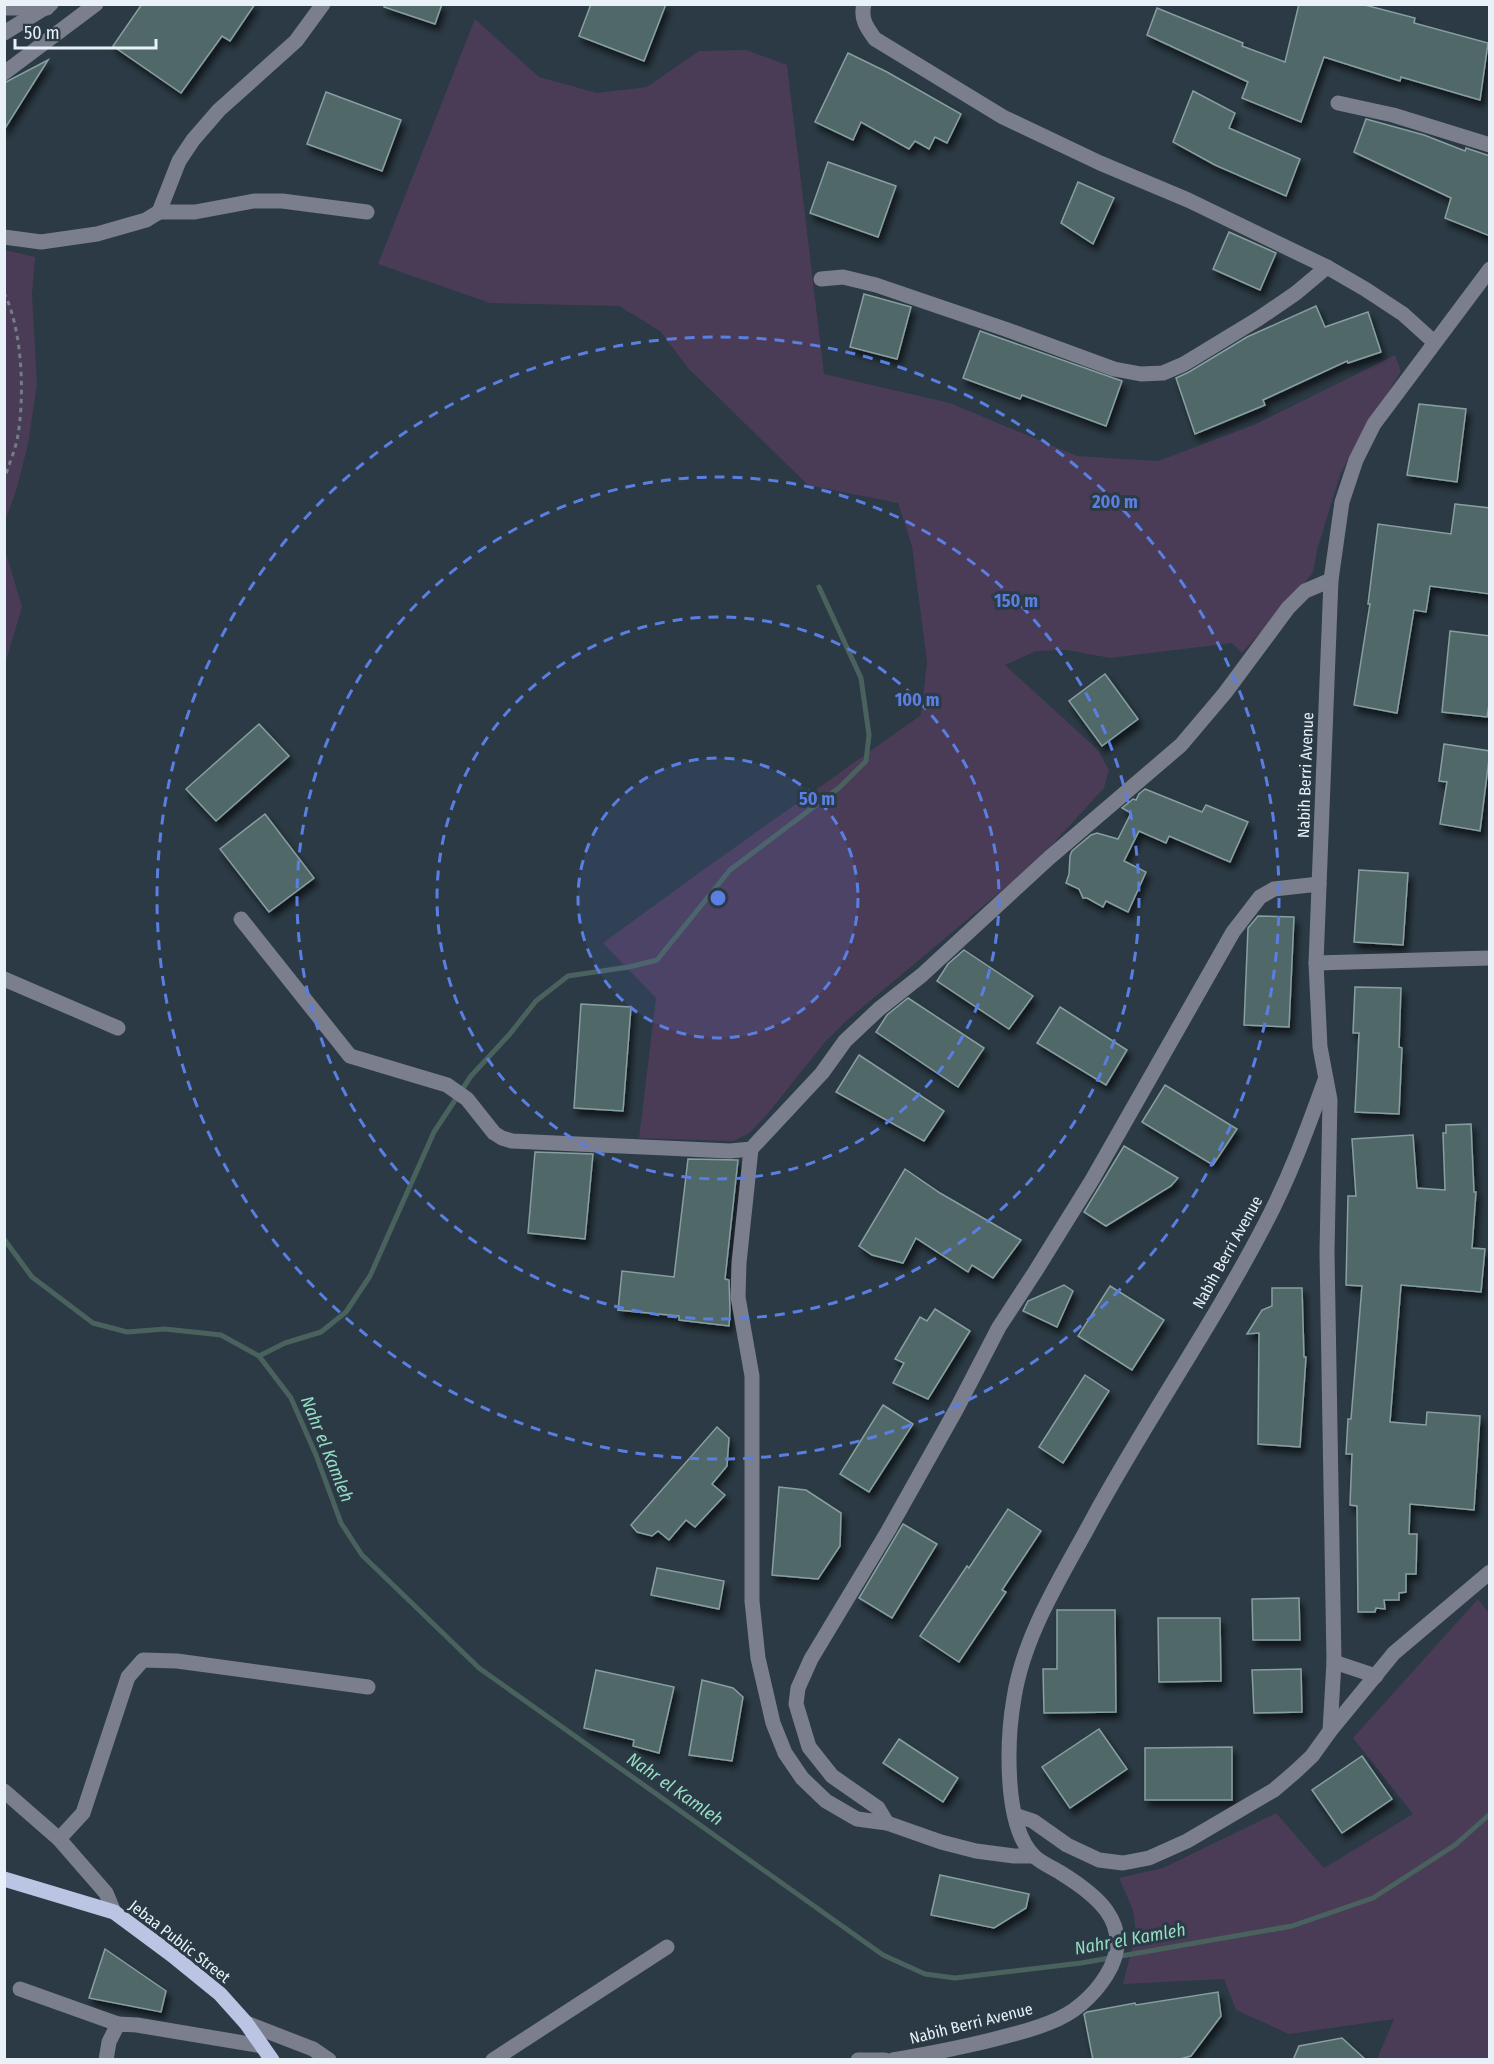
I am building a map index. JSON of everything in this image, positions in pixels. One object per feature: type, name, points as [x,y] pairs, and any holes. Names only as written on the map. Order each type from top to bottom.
[{"type":"main road","name":"Jebaa Public Street","points":[[4,1879],[114,1912],[220,1994],[246,2022],[272,2060]]},
{"type":"street","points":[[4,73],[96,4]]},
{"type":"street","points":[[159,212],[179,161],[193,140],[219,110],[296,41],[323,4]]},
{"type":"street","points":[[864,4],[862,12],[865,25],[876,39],[1003,117],[1100,163],[1198,205],[1327,267],[1403,314],[1434,342]]},
{"type":"street","points":[[4,8],[49,6]]},
{"type":"street","points":[[4,33],[49,6]]},
{"type":"street","points":[[1338,102],[1393,115],[1490,145]]},
{"type":"street","points":[[4,237],[41,242],[97,234],[146,220],[159,212],[195,212],[254,201],[282,201],[367,212]]},
{"type":"street","points":[[821,279],[843,277],[876,285],[1114,369],[1141,374],[1163,373],[1184,364],[1268,313],[1327,267]]},
{"type":"street","name":"Nabih Berri Avenue","points":[[893,2060],[978,2044],[1059,2019],[1097,1989],[1113,1964],[1117,1951],[1117,1932],[1109,1912],[1066,1876],[1034,1856],[1023,1839],[1015,1815],[1008,1775],[1008,1735],[1014,1694],[1035,1628],[1121,1467],[1266,1223],[1293,1167],[1325,1080],[1320,1047],[1316,963],[1331,580],[1342,502],[1356,460],[1374,424],[1490,269]]},
{"type":"street","points":[[1034,1856],[976,1851],[941,1842],[887,1823],[857,1819],[826,1801],[802,1778],[785,1753],[773,1723],[758,1658],[752,1601],[752,1376],[738,1297],[739,1263],[751,1149],[822,1073],[845,1041],[922,975],[1049,858],[1181,745],[1225,693],[1288,608],[1305,591],[1331,580]]},
{"type":"street","points":[[887,1823],[878,1808],[832,1776],[809,1747],[796,1704],[798,1688],[810,1659],[888,1531],[957,1408],[999,1327],[1092,1180],[1233,932],[1260,897],[1274,889],[1319,884]]},
{"type":"street","points":[[241,919],[350,1056],[447,1085],[467,1099],[494,1133],[502,1138],[512,1141],[730,1151],[751,1149]]},
{"type":"street","points":[[1316,963],[1490,958]]},
{"type":"street","points":[[4,980],[118,1028]]},
{"type":"street","points":[[1325,1080],[1330,1100],[1327,1252],[1334,1662],[1330,1731]]},
{"type":"street","points":[[1015,1815],[1033,1821],[1066,1845],[1099,1860],[1123,1863],[1149,1858],[1187,1841],[1274,1790],[1312,1756],[1394,1653],[1490,1572]]},
{"type":"street","points":[[59,1839],[83,1813],[128,1677],[143,1660],[177,1661],[368,1687]]},
{"type":"street","points":[[1334,1662],[1376,1676]]},
{"type":"street","points":[[4,1791],[59,1839],[106,1893],[114,1912]]},
{"type":"street","points":[[493,2060],[667,1947]]},
{"type":"street","points":[[20,1989],[118,2024],[137,2025],[262,2046]]},
{"type":"street","points":[[246,2022],[313,2049],[329,2060]]},
{"type":"street","points":[[106,2060],[110,2042],[118,2024]]},
{"type":"street","points":[[858,2060],[885,2060]]},
{"type":"path","points":[[4,293],[12,307],[22,370],[17,439],[4,480]]},
{"type":"shaded area","points":[[475,19],[539,77],[597,93],[647,87],[699,51],[746,50],[787,65],[824,374],[950,403],[1077,456],[1158,461],[1256,424],[1395,355],[1401,371],[1341,472],[1317,550],[1313,573],[1242,653],[1232,643],[1110,658],[1067,650],[1036,651],[1005,665],[1098,750],[1109,770],[1104,788],[1037,861],[846,1021],[825,1042],[765,1117],[748,1134],[733,1141],[639,1138],[656,998],[603,943],[921,715],[927,662],[912,546],[898,503],[808,485],[688,368],[660,331],[619,306],[490,303],[378,264]]},
{"type":"shaded area","points":[[5,250],[35,257],[32,295],[37,384],[28,444],[16,491],[5,521]]},
{"type":"shaded area","points":[[5,550],[22,607],[4,664]]},
{"type":"shaded area","points":[[1478,1599],[1490,1615],[1489,2059],[1377,2059],[1394,2019],[1289,2034],[1236,2010],[1224,1979],[1123,1984],[1136,1932],[1133,1910],[1119,1878],[1163,1868],[1276,1813],[1324,1868],[1413,1814],[1353,1738]]},
{"type":"building","points":[[142,4],[255,4],[230,41],[222,36],[181,93],[113,46]]},
{"type":"building","points":[[384,4],[442,4],[435,24],[384,7]]},
{"type":"building","points":[[591,4],[666,4],[644,61],[579,36]]},
{"type":"building","points":[[1299,4],[1361,4],[1415,18],[1414,23],[1488,43],[1480,100],[1401,77],[1400,81],[1324,57],[1301,122],[1242,98],[1248,82],[1147,35],[1157,8],[1243,43],[1242,46],[1285,62]]},
{"type":"building","points":[[848,53],[887,72],[961,114],[947,143],[935,137],[929,149],[915,141],[909,149],[861,122],[853,140],[815,122]]},
{"type":"building","points":[[48,60],[4,130],[4,83]]},
{"type":"building","points":[[1193,91],[1235,113],[1229,128],[1300,159],[1286,196],[1215,165],[1173,142]]},
{"type":"building","points":[[326,92],[401,120],[382,171],[307,144]]},
{"type":"building","points":[[1366,119],[1424,135],[1465,151],[1466,148],[1490,156],[1490,236],[1445,218],[1451,198],[1354,152]]},
{"type":"building","points":[[828,162],[896,186],[878,237],[810,213]]},
{"type":"building","points":[[1078,182],[1114,198],[1093,244],[1061,223]]},
{"type":"building","points":[[1229,232],[1276,253],[1260,290],[1213,269]]},
{"type":"building","points":[[864,294],[911,307],[897,359],[850,347]]},
{"type":"building","points":[[1316,306],[1325,327],[1368,312],[1381,352],[1348,363],[1347,361],[1263,400],[1265,405],[1195,434],[1176,378],[1247,337]]},
{"type":"building","points":[[980,331],[1122,381],[1106,426],[1022,395],[1020,399],[963,378]]},
{"type":"building","points":[[1419,404],[1466,409],[1457,482],[1407,475]]},
{"type":"building","points":[[1455,504],[1490,508],[1490,594],[1430,586],[1426,612],[1414,610],[1397,713],[1354,705],[1370,604],[1368,604],[1378,524],[1451,534]]},
{"type":"building","points":[[1450,631],[1490,636],[1490,698],[1487,717],[1442,712]]},
{"type":"building","points":[[1105,674],[1138,719],[1102,746],[1069,701]]},
{"type":"building","points":[[259,724],[289,756],[216,821],[186,789]]},
{"type":"building","points":[[1444,744],[1490,751],[1480,831],[1440,824],[1447,782],[1439,781]]},
{"type":"building","points":[[1145,789],[1202,812],[1206,805],[1248,822],[1230,862],[1169,836],[1166,843],[1139,831],[1124,861],[1146,872],[1128,912],[1106,901],[1103,907],[1083,898],[1079,889],[1066,883],[1072,851],[1091,835],[1097,833],[1118,839],[1131,813],[1122,808],[1133,799],[1136,800]]},
{"type":"building","points":[[265,814],[314,878],[269,912],[220,849]]},
{"type":"building","points":[[1359,870],[1408,873],[1403,945],[1354,942]]},
{"type":"building","points":[[1258,916],[1294,917],[1289,1027],[1244,1025],[1248,928]]},
{"type":"building","points":[[964,950],[1033,996],[1009,1029],[937,981],[948,964]]},
{"type":"building","points":[[1355,987],[1401,988],[1399,1047],[1402,1048],[1399,1114],[1355,1112],[1359,1033],[1353,1033]]},
{"type":"building","points":[[908,998],[984,1048],[958,1087],[876,1032],[887,1015]]},
{"type":"building","points":[[581,1004],[631,1007],[623,1111],[574,1108]]},
{"type":"building","points":[[1060,1007],[1127,1050],[1106,1085],[1037,1043]]},
{"type":"building","points":[[859,1055],[944,1111],[924,1141],[836,1092]]},
{"type":"building","points":[[1165,1085],[1237,1129],[1213,1165],[1142,1122]]},
{"type":"building","points":[[1471,1124],[1474,1192],[1476,1192],[1472,1248],[1485,1249],[1481,1292],[1401,1285],[1390,1422],[1426,1425],[1427,1412],[1480,1416],[1474,1510],[1410,1504],[1409,1534],[1417,1534],[1416,1574],[1406,1574],[1406,1592],[1399,1593],[1399,1600],[1384,1600],[1385,1609],[1376,1608],[1375,1612],[1358,1612],[1357,1506],[1350,1505],[1352,1454],[1346,1454],[1362,1286],[1346,1285],[1348,1196],[1356,1196],[1352,1139],[1413,1135],[1417,1188],[1445,1190],[1443,1133],[1446,1133],[1446,1125]]},
{"type":"building","points":[[1124,1146],[1178,1178],[1171,1186],[1106,1226],[1084,1212]]},
{"type":"building","points":[[535,1152],[593,1154],[585,1239],[528,1233]]},
{"type":"building","points":[[688,1159],[738,1160],[725,1279],[729,1280],[729,1326],[679,1320],[679,1316],[618,1310],[622,1271],[674,1277]]},
{"type":"building","points":[[905,1169],[940,1193],[1021,1240],[993,1278],[972,1265],[968,1272],[916,1238],[903,1263],[872,1255],[859,1246]]},
{"type":"building","points":[[1064,1285],[1073,1291],[1057,1327],[1023,1311],[1028,1301]]},
{"type":"building","points":[[1110,1286],[1164,1320],[1132,1370],[1078,1336]]},
{"type":"building","points":[[1272,1288],[1302,1288],[1304,1357],[1306,1357],[1300,1447],[1258,1444],[1259,1333],[1247,1334],[1262,1310],[1272,1306]]},
{"type":"building","points":[[935,1309],[970,1331],[928,1399],[893,1383],[904,1363],[895,1359],[920,1317],[927,1321]]},
{"type":"building","points":[[1085,1375],[1109,1391],[1063,1463],[1039,1447]]},
{"type":"building","points":[[883,1405],[913,1424],[869,1492],[840,1474]]},
{"type":"building","points":[[717,1427],[729,1438],[727,1466],[712,1484],[725,1495],[695,1527],[686,1520],[669,1540],[658,1531],[652,1536],[637,1532],[631,1525]]},
{"type":"building","points":[[779,1487],[806,1490],[841,1513],[840,1546],[818,1579],[772,1575]]},
{"type":"building","points":[[1008,1509],[1041,1531],[1002,1590],[1006,1592],[959,1662],[920,1636]]},
{"type":"building","points":[[903,1524],[937,1544],[892,1618],[859,1598]]},
{"type":"building","points":[[657,1568],[724,1581],[719,1609],[651,1595]]},
{"type":"building","points":[[1299,1598],[1300,1640],[1253,1640],[1252,1599]]},
{"type":"building","points":[[1057,1610],[1115,1610],[1116,1712],[1044,1713],[1043,1669],[1057,1669]]},
{"type":"building","points":[[1158,1618],[1220,1618],[1221,1681],[1159,1682]]},
{"type":"building","points":[[1301,1669],[1302,1712],[1254,1713],[1252,1670]]},
{"type":"building","points":[[596,1670],[674,1687],[659,1753],[633,1746],[634,1740],[584,1728]]},
{"type":"building","points":[[702,1680],[733,1688],[743,1697],[732,1761],[689,1755]]},
{"type":"building","points":[[1099,1729],[1127,1769],[1070,1808],[1042,1767]]},
{"type":"building","points":[[899,1739],[958,1778],[943,1802],[883,1763]]},
{"type":"building","points":[[1232,1747],[1232,1800],[1145,1800],[1145,1748]]},
{"type":"building","points":[[1362,1756],[1392,1799],[1342,1833],[1312,1790]]},
{"type":"building","points":[[940,1875],[1029,1894],[1026,1908],[994,1928],[931,1915]]},
{"type":"building","points":[[105,1949],[166,1991],[161,2012],[89,1998]]},
{"type":"building","points":[[1218,1992],[1221,2016],[1191,2056],[1176,2060],[1093,2060],[1084,2014],[1087,2012]]},
{"type":"building","points":[[1342,2038],[1366,2060],[1293,2060],[1299,2046]]},
{"type":"waterway","points":[[259,1356],[285,1343],[321,1332],[346,1312],[370,1276],[434,1132],[471,1076],[509,1035],[536,1001],[568,976],[629,967],[657,960],[730,870],[840,787],[866,761],[869,735],[861,678],[819,587]]},
{"type":"waterway","name":"Nahr el Kamleh","points":[[4,1239],[32,1277],[93,1323],[127,1332],[165,1329],[221,1335],[259,1356],[291,1398],[316,1455],[341,1523],[362,1555],[479,1668],[883,1955],[925,1974],[955,1978],[1081,1963],[1292,1926],[1373,1898],[1455,1845],[1490,1814]]}]
